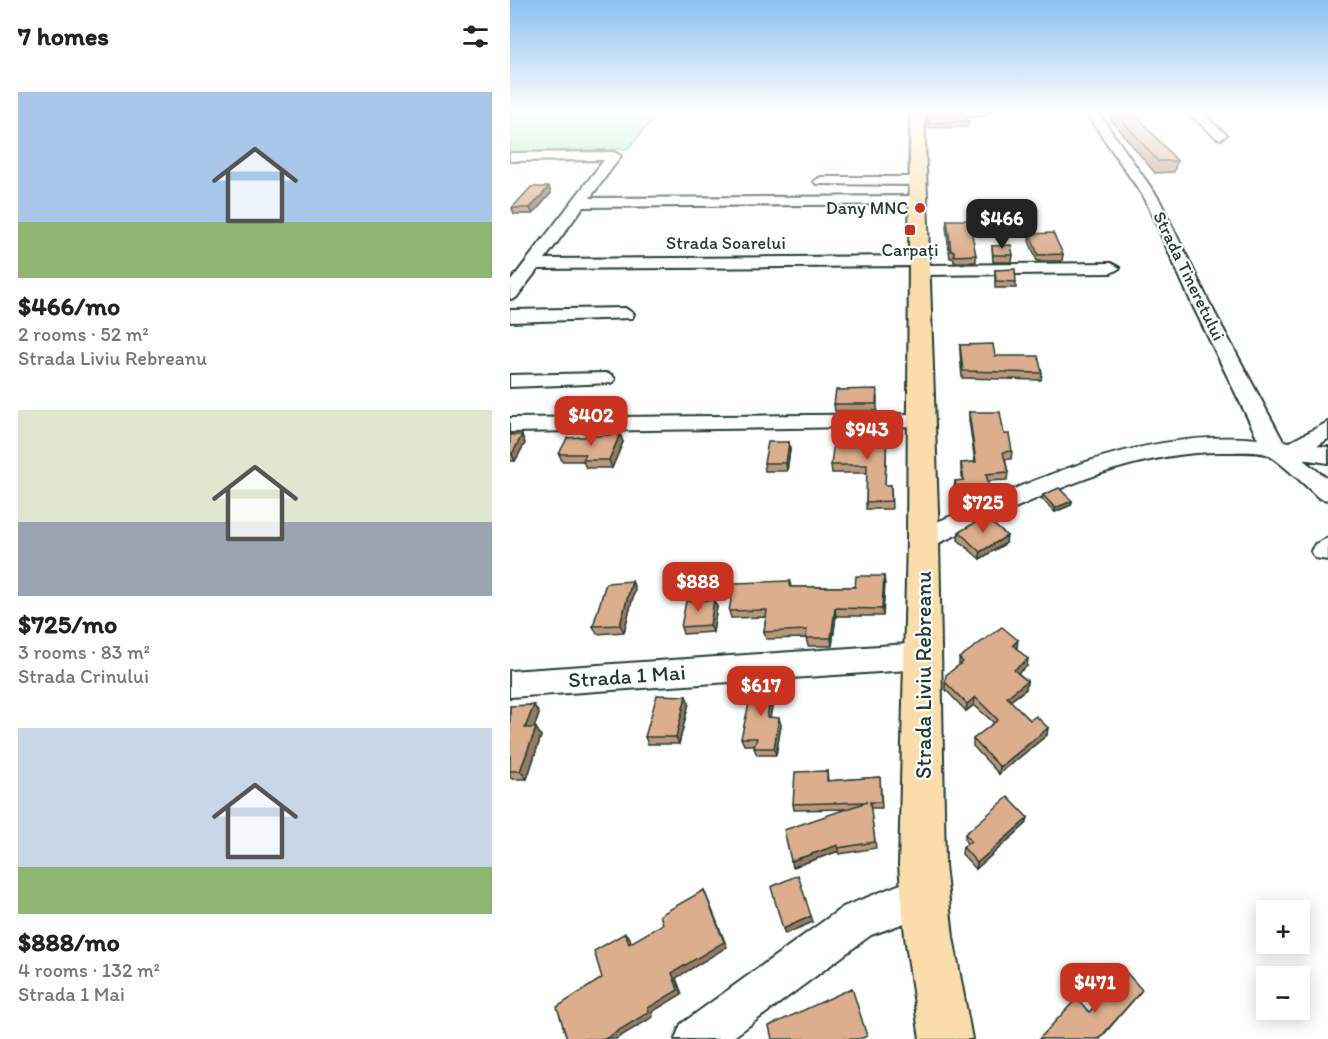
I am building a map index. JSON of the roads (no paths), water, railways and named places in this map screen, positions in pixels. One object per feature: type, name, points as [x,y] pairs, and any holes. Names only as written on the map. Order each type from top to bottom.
[{"type":"main road","name":"Strada Liviu Rebreanu","points":[[918,159],[924,539],[922,864],[946,1039]]},
{"type":"street","points":[[510,294],[611,159]]},
{"type":"street","name":"Strada Tineretului","points":[[1125,159],[1152,199],[1201,304],[1285,449]]},
{"type":"street","points":[[821,181],[918,181]]},
{"type":"street","points":[[579,203],[918,200]]},
{"type":"street","name":"Strada Soarelui","points":[[533,264],[919,256],[1111,268]]},
{"type":"street","points":[[510,316],[625,314]]},
{"type":"street","points":[[510,381],[604,379]]},
{"type":"street","points":[[510,426],[922,421]]},
{"type":"street","points":[[1285,449],[1328,429]]},
{"type":"street","points":[[924,539],[1062,479],[1154,451],[1185,446],[1285,449],[1328,455]]},
{"type":"street","points":[[1285,449],[1328,492]]},
{"type":"street","name":"Strada 1 Mai","points":[[510,684],[923,656]]},
{"type":"street","points":[[696,1039],[857,921],[898,904],[925,898]]},
{"type":"place","name":"Dany MNC","points":[[920,208]]},
{"type":"place","name":"Carpați","points":[[910,230]]}]
